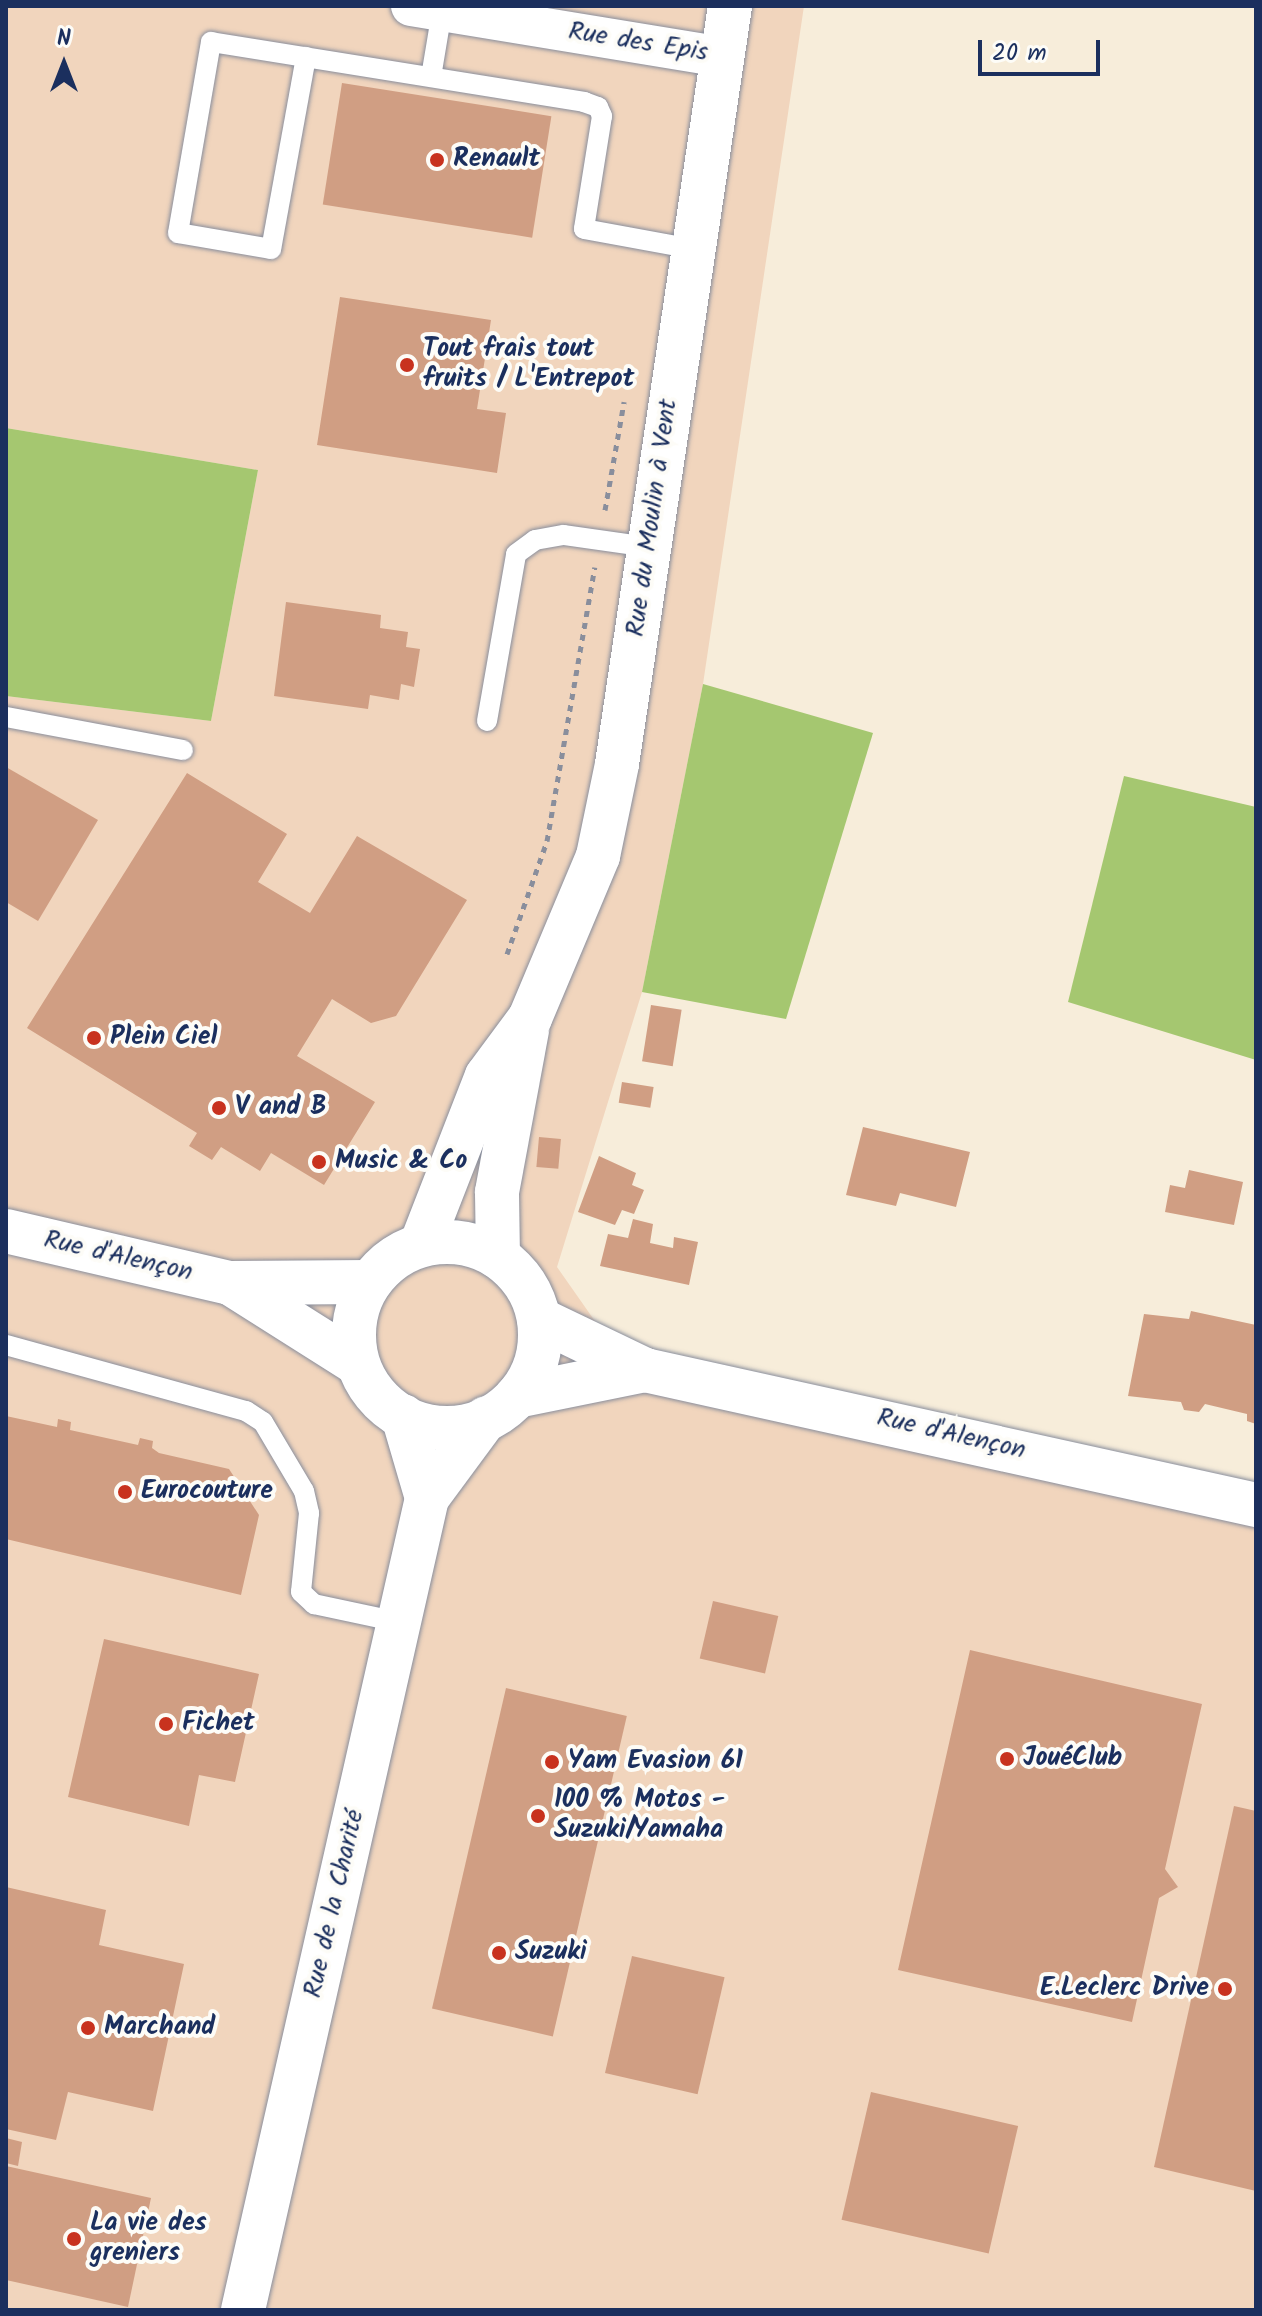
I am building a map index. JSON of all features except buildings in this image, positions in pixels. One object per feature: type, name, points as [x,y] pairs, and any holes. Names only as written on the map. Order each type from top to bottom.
[{"type":"main road","name":"Rue du Moulin à Vent","points":[[498,1257],[497,1192],[530,1018],[598,856],[730,6]]},
{"type":"main road","name":"Rue du Moulin à Vent","points":[[421,1245],[487,1076],[530,1018]]},
{"type":"main road","name":"Rue d'Alençon","points":[[6,1231],[230,1283],[370,1282]]},
{"type":"main road","points":[[447,1241],[498,1257],[531,1294],[539,1319],[541,1348],[501,1407],[438,1428],[403,1416],[370,1388],[358,1364],[356,1307],[370,1282],[392,1259],[421,1245],[447,1241]]},
{"type":"main road","name":"Rue d'Alençon","points":[[230,1283],[358,1364]]},
{"type":"main road","name":"Rue d'Alençon","points":[[539,1319],[645,1370],[1256,1505]]},
{"type":"main road","name":"Rue d'Alençon","points":[[501,1407],[645,1370]]},
{"type":"main road","name":"Rue de la Charité","points":[[243,2310],[427,1498],[501,1407]]},
{"type":"main road","name":"Rue de la Charité","points":[[403,1416],[427,1498]]},
{"type":"street","name":"Rue des Epis","points":[[427,8],[722,57]]},
{"type":"lane","points":[[427,8],[431,77]]},
{"type":"lane","points":[[306,57],[271,249],[178,233],[211,42],[306,57],[431,77],[598,107],[602,116],[584,229],[693,249]]},
{"type":"lane","points":[[487,721],[508,578],[516,554],[535,540],[564,535],[648,547]]},
{"type":"lane","points":[[6,717],[183,750]]},
{"type":"lane","points":[[6,1345],[246,1411],[263,1422],[304,1491],[309,1513],[301,1592],[314,1604],[399,1622]]},
{"type":"path","points":[[504,963],[547,841],[627,390]]},
{"type":"shaded area","points":[[6,6],[804,6],[703,684],[642,992],[557,1267],[625,1364],[1256,1503],[1256,2310],[6,2310],[6,696],[211,721],[258,470],[6,428]]},
{"type":"green space","points":[[6,428],[258,470],[211,721],[6,696]]},
{"type":"green space","points":[[703,684],[873,733],[786,1019],[642,992]]},
{"type":"green space","points":[[1124,776],[1256,807],[1256,1060],[1068,1002]]},
{"type":"place","name":"Renault","points":[[437,160]]},
{"type":"place","name":"Tout frais tout fruits / L'Entrepot","points":[[407,365]]},
{"type":"place","name":"Plein Ciel","points":[[94,1038]]},
{"type":"place","name":"V and B","points":[[219,1108]]},
{"type":"place","name":"Music & Co","points":[[319,1162]]},
{"type":"place","name":"Eurocouture","points":[[125,1492]]},
{"type":"place","name":"Fichet","points":[[166,1724]]},
{"type":"place","name":"JouéClub","points":[[1007,1759]]},
{"type":"place","name":"Yam Evasion 61","points":[[552,1762]]},
{"type":"place","name":"100 % Motos - Suzuki/Yamaha","points":[[538,1816]]},
{"type":"place","name":"Suzuki","points":[[499,1953]]},
{"type":"place","name":"E.Leclerc Drive","points":[[1225,1989]]},
{"type":"place","name":"Marchand","points":[[88,2028]]},
{"type":"place","name":"La vie des greniers","points":[[74,2239]]}]
